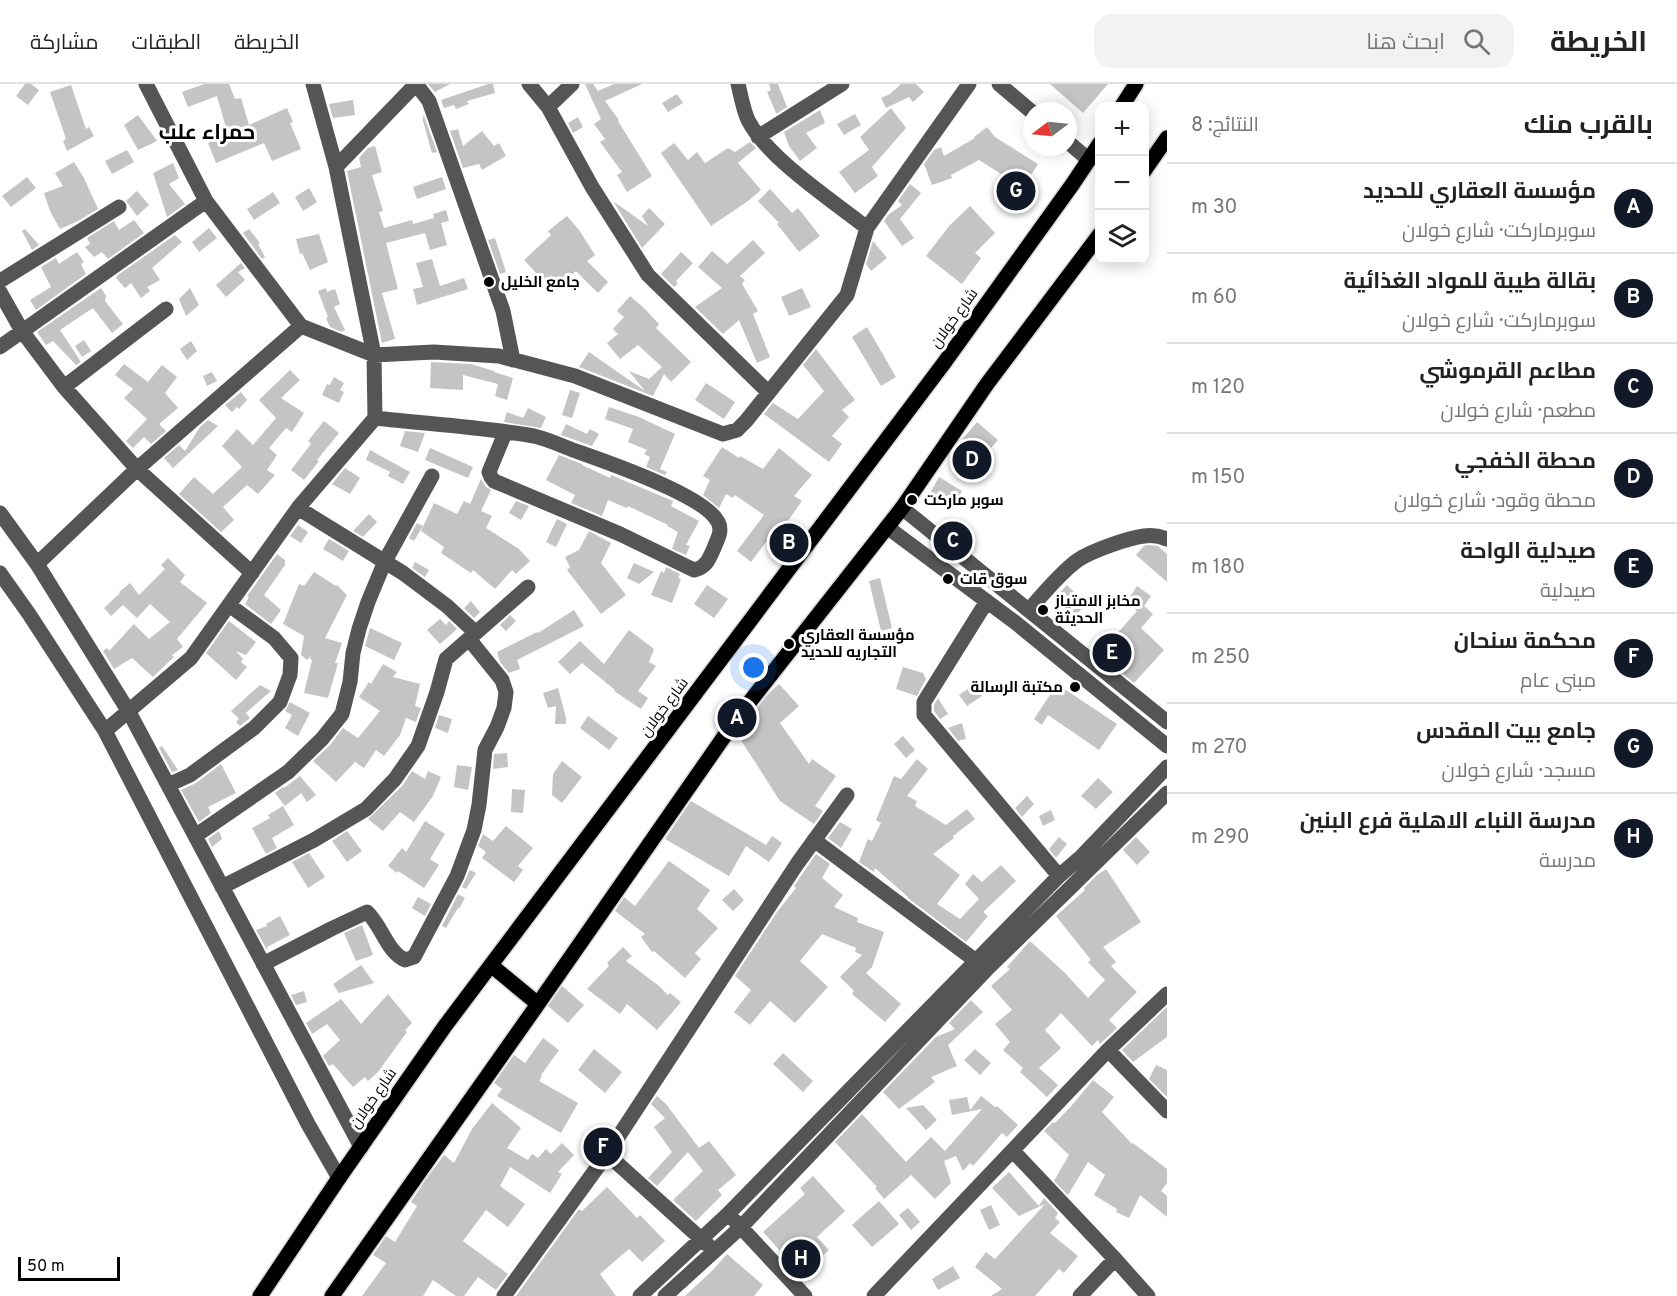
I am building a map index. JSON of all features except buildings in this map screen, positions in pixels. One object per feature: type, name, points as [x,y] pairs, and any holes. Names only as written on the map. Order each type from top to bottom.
[{"type":"main road","points":[[1125,102],[1136,84]]},
{"type":"main road","points":[[1149,164],[1167,138]]},
{"type":"main road","name":"شارع خولان","points":[[261,1296],[339,1178],[445,1026],[944,363],[1095,151]]},
{"type":"main road","points":[[332,1296],[736,718],[887,528],[987,384],[1095,241]]},
{"type":"main road","points":[[492,966],[538,1004]]},
{"type":"street","points":[[146,84],[206,201],[300,326],[374,355],[434,352],[499,356],[575,376],[723,434],[736,430],[746,421],[847,295],[867,228],[969,84]]},
{"type":"street","points":[[105,731],[191,658],[297,508],[375,418],[374,355],[336,167],[313,84]]},
{"type":"street","points":[[336,167],[416,84],[429,101],[437,123],[502,311],[513,360]]},
{"type":"street","points":[[529,84],[548,107],[592,187],[648,274],[768,392]]},
{"type":"street","points":[[548,107],[572,84]]},
{"type":"street","points":[[738,84],[747,119],[758,137],[788,167],[867,228]]},
{"type":"street","points":[[758,137],[842,84]]},
{"type":"street","points":[[999,84],[1023,104]]},
{"type":"street","points":[[1077,150],[1089,160]]},
{"type":"street","points":[[0,347],[206,201]]},
{"type":"street","points":[[0,281],[119,207]]},
{"type":"street","points":[[0,292],[22,331],[64,387],[137,468],[252,573]]},
{"type":"street","points":[[64,387],[166,309]]},
{"type":"street","points":[[37,564],[137,468],[300,326]]},
{"type":"street","points":[[375,418],[505,433],[537,437],[670,487],[699,504],[716,518],[720,526],[720,535],[706,564],[701,569],[694,570],[620,534],[494,481],[489,472],[505,433]]},
{"type":"street","points":[[195,836],[288,772],[322,739],[342,714],[350,682],[353,653],[368,602],[385,561],[432,476]]},
{"type":"street","points":[[263,964],[367,912],[397,956],[405,960],[414,957],[457,876],[470,839],[479,805],[485,750],[497,728],[504,708],[506,692],[502,680],[473,636],[447,606],[385,561],[297,508]]},
{"type":"street","points":[[902,508],[1167,722]]},
{"type":"street","points":[[0,513],[37,564],[129,712],[361,1148]]},
{"type":"street","points":[[887,528],[1016,623],[1167,746]]},
{"type":"street","points":[[1029,610],[1049,587],[1078,560],[1110,546],[1143,536],[1160,536],[1167,539]]},
{"type":"street","points":[[0,573],[105,731],[303,1114],[339,1178]]},
{"type":"street","points":[[222,887],[314,840],[366,809],[395,779],[418,746],[446,659],[528,587]]},
{"type":"street","points":[[987,601],[924,702],[924,715],[1059,876]]},
{"type":"street","points":[[168,785],[190,775],[254,728],[280,702],[290,675],[291,658],[273,638],[229,605]]},
{"type":"street","points":[[640,1296],[728,1214],[1167,767]]},
{"type":"street","points":[[671,1294],[741,1227],[987,969],[1167,793]]},
{"type":"street","points":[[504,1296],[607,1154],[797,864],[847,795]]},
{"type":"street","points":[[814,840],[976,961]]},
{"type":"street","points":[[874,1296],[1108,1050],[1167,994]]},
{"type":"street","points":[[1108,1050],[1167,1111]]},
{"type":"street","points":[[1013,1151],[1148,1296]]},
{"type":"street","points":[[607,1154],[714,1251]]},
{"type":"street","points":[[728,1214],[805,1296]]},
{"type":"street","points":[[1080,1296],[1115,1259]]},
{"type":"place","name":"جامع بيت المقدس","points":[[1016,191]]},
{"type":"place","name":"جامع الخليل","points":[[489,282]]},
{"type":"place","name":"محطة الخفجي","points":[[972,460]]},
{"type":"place","name":"سوبر ماركت","points":[[912,500]]},
{"type":"place","name":"مطاعم القرموشي","points":[[953,541]]},
{"type":"place","name":"بقالة طيبة للمواد الغذائية","points":[[789,543]]},
{"type":"place","name":"سوق قات","points":[[948,579]]},
{"type":"place","name":"مخابز الامتياز الحديثة","points":[[1043,610]]},
{"type":"place","name":"مؤسسة العقاري التجاريه للحديد","points":[[789,644]]},
{"type":"place","name":"صيدلية الواحة","points":[[1112,653]]},
{"type":"place","name":"مكتبة الرسالة","points":[[1075,687]]},
{"type":"place","name":"مؤسسة العقاري للحديد","points":[[737,718]]},
{"type":"place","name":"محكمة سنحان","points":[[603,1147]]},
{"type":"place","name":"مدرسة النباء الاهلية فرع البنين","points":[[801,1259]]},
{"type":"district","name":"حمراء علب","points":[[207,132]]}]
